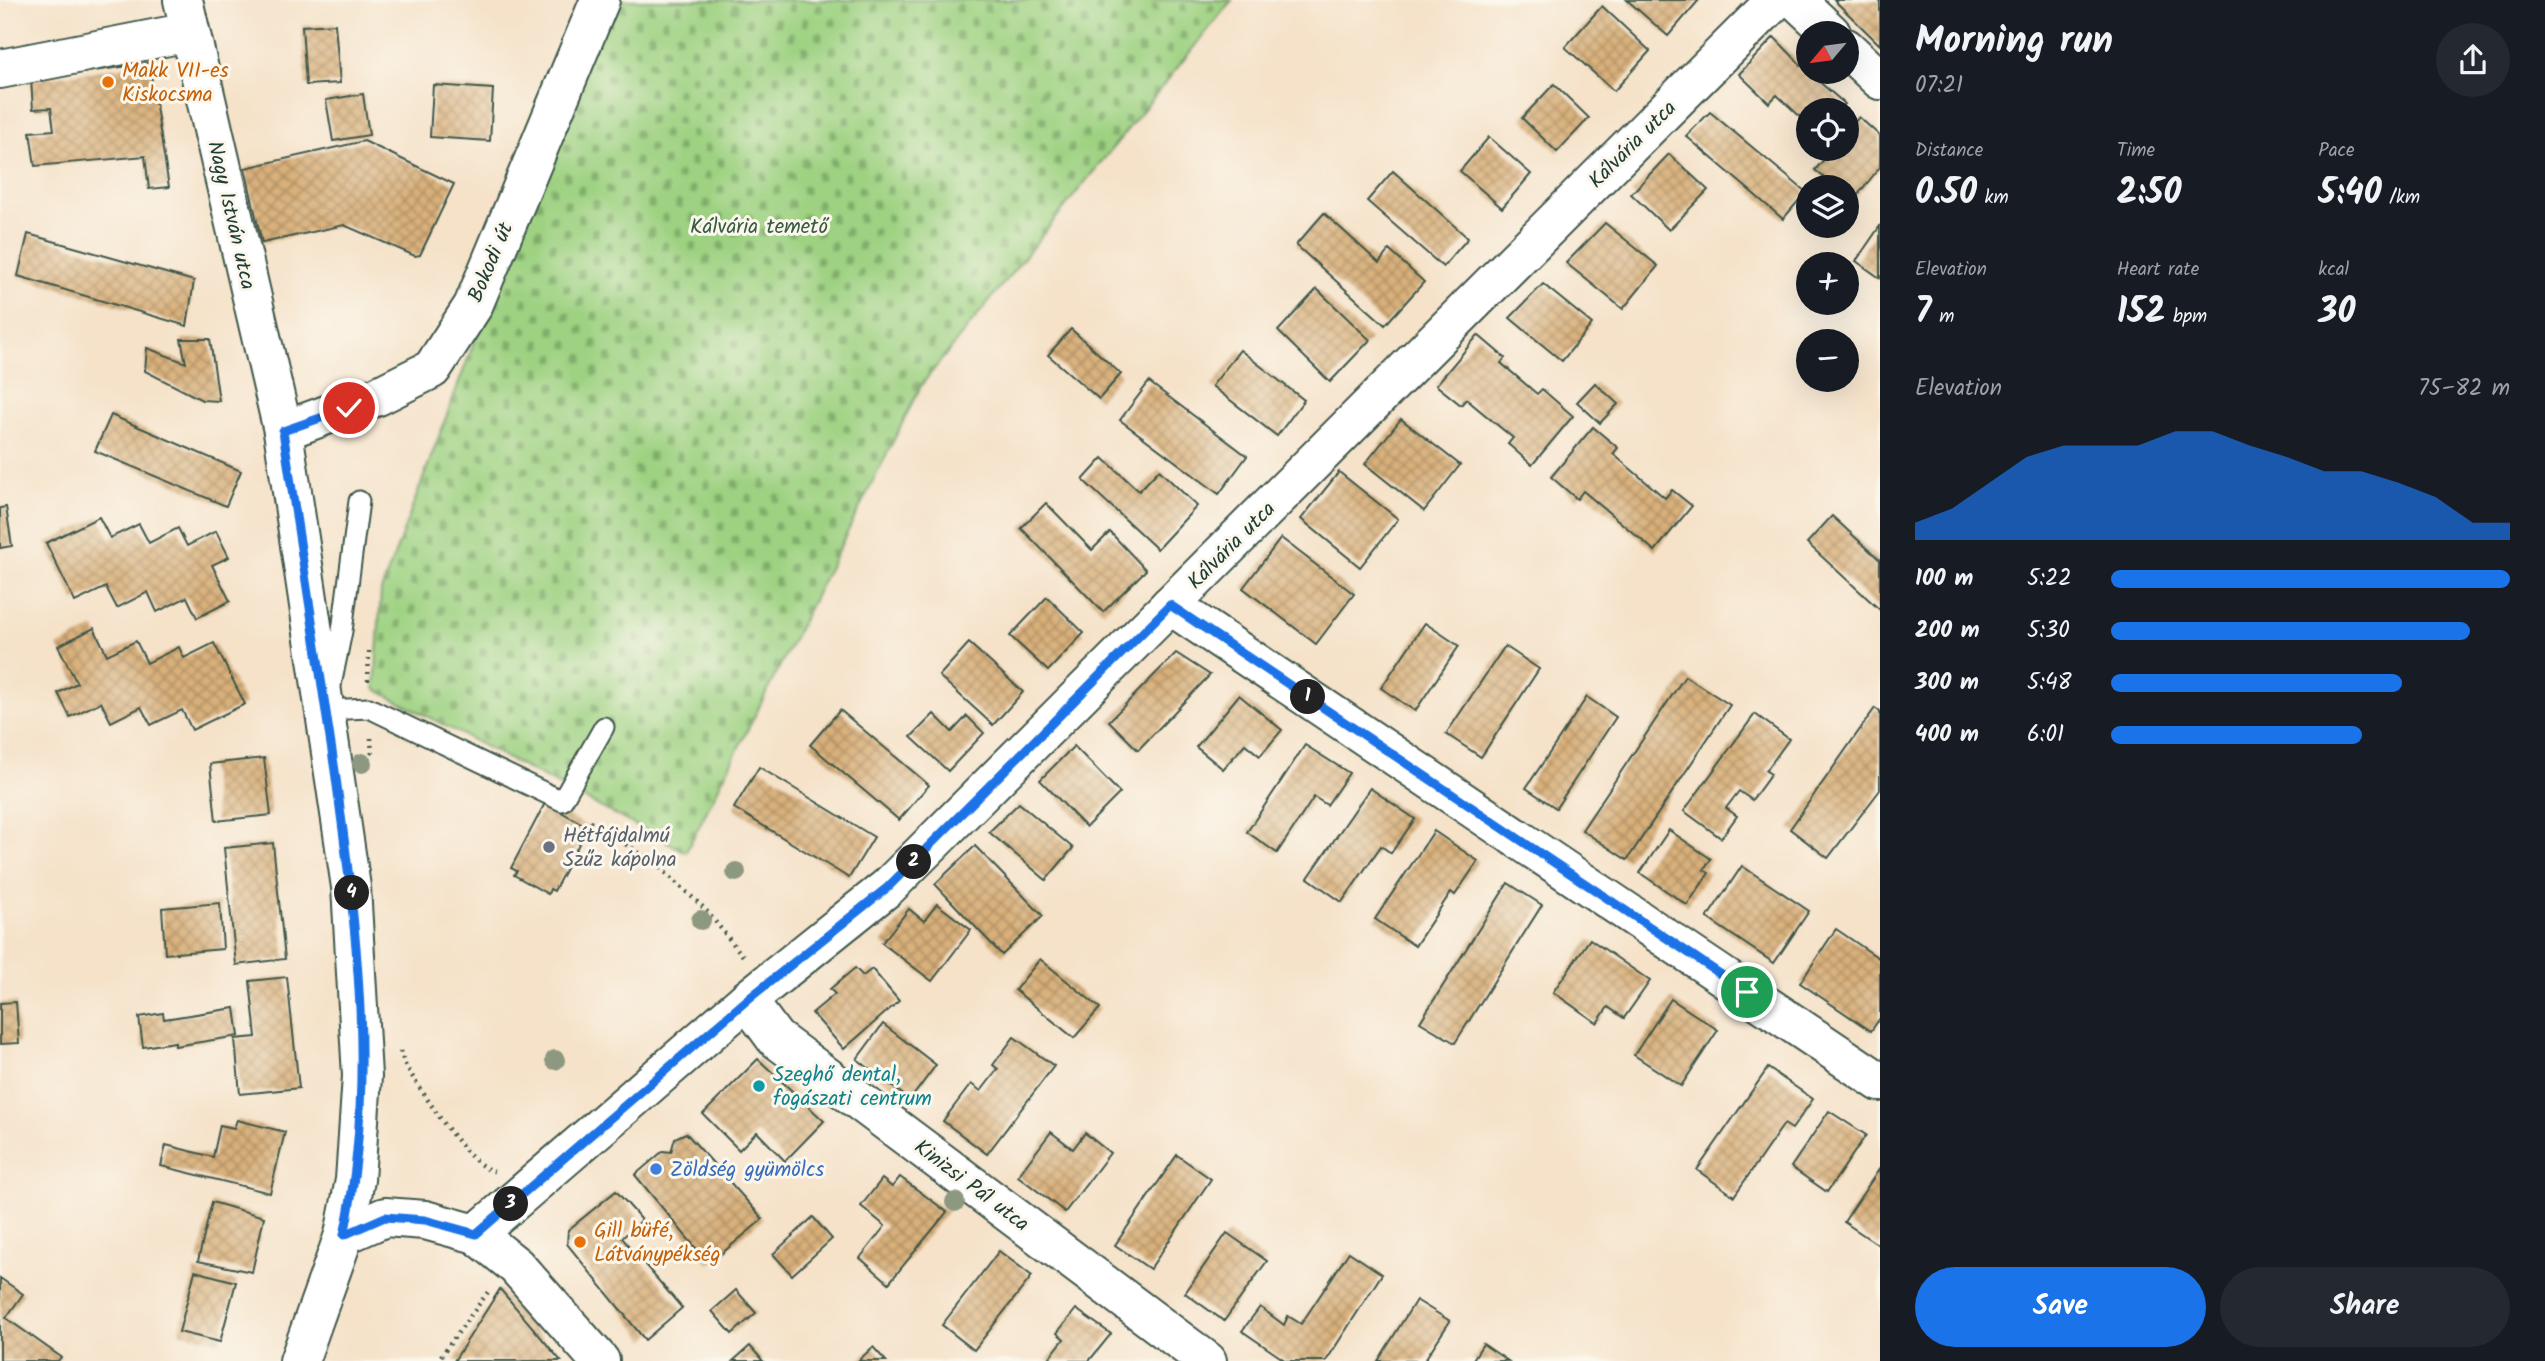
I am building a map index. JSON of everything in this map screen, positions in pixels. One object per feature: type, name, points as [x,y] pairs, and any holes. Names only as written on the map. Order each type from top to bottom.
[{"type":"street","name":"Bokodi út","points":[[283,431],[378,396],[432,369],[473,306],[600,0]]},
{"type":"street","name":"Kálvária utca","points":[[476,1234],[747,1000],[888,887],[1776,0]]},
{"type":"street","points":[[1796,0],[1818,21]]},
{"type":"street","name":"Nagy István utca","points":[[186,16],[283,431],[351,887],[362,1076],[355,1180],[344,1235],[299,1361]]},
{"type":"street","points":[[0,69],[186,16]]},
{"type":"street","points":[[1859,60],[1880,80]]},
{"type":"street","points":[[1170,605],[1880,1082]]},
{"type":"street","name":"Kinizsi Pál utca","points":[[747,1000],[775,1038],[1207,1361]]},
{"type":"street","points":[[344,1235],[385,1217],[425,1220],[476,1234],[516,1266],[600,1361]]},
{"type":"lane","points":[[359,501],[342,631],[326,710],[369,708],[562,801],[604,727]]},
{"type":"path","points":[[370,637],[369,708],[373,763]]},
{"type":"path","points":[[590,822],[653,862],[705,909],[752,963]]},
{"type":"path","points":[[397,1044],[406,1067],[469,1154],[485,1170],[504,1168]]},
{"type":"green space","name":"Kálvária temető","points":[[602,0],[1232,0],[922,384],[686,852],[375,689],[381,591]]},
{"type":"building","points":[[1627,0],[1699,0],[1668,36]]},
{"type":"building","points":[[1834,0],[1880,0],[1880,45],[1859,24],[1859,21],[1855,21]]},
{"type":"building","points":[[1602,6],[1650,51],[1614,91],[1565,47]]},
{"type":"building","points":[[335,24],[340,83],[306,85],[302,26]]},
{"type":"building","points":[[1774,37],[1796,60],[1796,84],[1822,84],[1838,98],[1796,98],[1796,113],[1777,95],[1769,103],[1739,74]]},
{"type":"building","points":[[149,63],[169,187],[149,189],[145,156],[35,166],[30,132],[54,130],[51,108],[33,109],[31,80]]},
{"type":"building","points":[[1554,84],[1589,118],[1557,152],[1522,118]]},
{"type":"building","points":[[433,85],[493,89],[490,141],[430,137]]},
{"type":"building","points":[[363,94],[369,135],[333,141],[326,100]]},
{"type":"building","points":[[1710,112],[1796,184],[1796,204],[1783,219],[1686,136]]},
{"type":"building","points":[[1859,117],[1880,136],[1880,167],[1859,193],[1859,175],[1821,175],[1815,170],[1823,161],[1859,161]]},
{"type":"building","points":[[1489,137],[1531,174],[1502,208],[1460,171]]},
{"type":"building","points":[[364,141],[454,184],[420,255],[415,256],[344,225],[262,243],[245,168]]},
{"type":"building","points":[[1669,154],[1708,190],[1669,230],[1631,194]]},
{"type":"building","points":[[1393,171],[1468,238],[1443,267],[1367,201]]},
{"type":"building","points":[[1324,213],[1379,263],[1389,250],[1424,282],[1385,325],[1296,245]]},
{"type":"building","points":[[1605,223],[1658,266],[1623,309],[1566,263]]},
{"type":"building","points":[[1880,226],[1880,278],[1859,263],[1859,257]]},
{"type":"building","points":[[28,234],[194,281],[187,326],[18,276]]},
{"type":"building","points":[[1543,284],[1592,324],[1562,361],[1510,318]]},
{"type":"building","points":[[1317,289],[1370,340],[1330,382],[1278,331]]},
{"type":"building","points":[[1071,329],[1121,374],[1099,399],[1048,355]]},
{"type":"building","points":[[1478,335],[1505,358],[1501,363],[1537,394],[1542,389],[1573,416],[1532,465],[1508,444],[1513,438],[1466,399],[1461,405],[1436,385]]},
{"type":"building","points":[[181,339],[210,339],[219,401],[202,400],[145,371],[147,348],[186,363]]},
{"type":"building","points":[[1240,350],[1304,400],[1277,436],[1212,386]]},
{"type":"building","points":[[1149,382],[1247,456],[1219,494],[1120,420]]},
{"type":"building","points":[[1595,383],[1618,404],[1600,423],[1577,402]]},
{"type":"building","points":[[111,415],[241,471],[226,506],[95,451]]},
{"type":"building","points":[[1401,419],[1460,465],[1424,511],[1365,464]]},
{"type":"building","points":[[1593,427],[1618,448],[1613,454],[1665,498],[1672,490],[1692,506],[1655,551],[1583,491],[1577,499],[1551,477]]},
{"type":"building","points":[[1103,458],[1139,491],[1159,470],[1197,506],[1157,549],[1083,480]]},
{"type":"building","points":[[1339,472],[1398,519],[1360,567],[1301,519]]},
{"type":"building","points":[[1046,503],[1092,550],[1110,532],[1146,570],[1103,612],[1021,528]]},
{"type":"building","points":[[6,507],[12,546],[0,548],[0,508]]},
{"type":"building","points":[[1832,516],[1880,560],[1880,610],[1807,543]]},
{"type":"building","points":[[99,517],[110,538],[139,524],[149,543],[178,528],[187,546],[216,531],[229,557],[212,565],[230,601],[197,618],[187,597],[157,612],[148,592],[117,608],[106,587],[75,602],[46,543]]},
{"type":"building","points":[[1281,538],[1354,594],[1316,644],[1243,588]]},
{"type":"building","points":[[1047,597],[1084,633],[1048,671],[1010,636]]},
{"type":"building","points":[[1425,623],[1459,646],[1415,711],[1381,688]]},
{"type":"building","points":[[94,628],[107,655],[136,641],[147,663],[179,647],[184,658],[214,643],[245,704],[192,730],[182,710],[151,725],[141,707],[111,722],[101,702],[70,717],[58,693],[77,683],[58,646]]},
{"type":"building","points":[[969,643],[1023,692],[993,725],[939,676]]},
{"type":"building","points":[[1505,646],[1539,669],[1481,757],[1446,734]]},
{"type":"building","points":[[1176,653],[1210,675],[1138,750],[1109,721]]},
{"type":"building","points":[[1685,676],[1730,705],[1627,860],[1582,830]]},
{"type":"building","points":[[1239,695],[1282,730],[1260,756],[1245,744],[1223,769],[1196,747]]},
{"type":"building","points":[[1587,697],[1616,717],[1556,808],[1526,788]]},
{"type":"building","points":[[1875,708],[1880,712],[1880,790],[1828,858],[1790,829]]},
{"type":"building","points":[[840,710],[929,785],[899,820],[810,745]]},
{"type":"building","points":[[934,714],[952,732],[967,716],[984,733],[948,771],[911,737]]},
{"type":"building","points":[[1755,714],[1789,739],[1766,771],[1771,774],[1752,800],[1739,791],[1726,808],[1737,816],[1721,838],[1684,811]]},
{"type":"building","points":[[1305,745],[1349,773],[1327,805],[1314,797],[1277,853],[1247,832]]},
{"type":"building","points":[[1074,746],[1120,793],[1086,827],[1040,780]]},
{"type":"building","points":[[264,758],[271,815],[216,821],[210,764]]},
{"type":"building","points":[[759,767],[874,837],[849,878],[734,808]]},
{"type":"building","points":[[1370,788],[1415,819],[1391,853],[1381,846],[1342,902],[1308,878]]},
{"type":"building","name":"Hétfájdalmú Szűz kápolna","points":[[545,803],[588,827],[554,891],[550,889],[548,894],[514,875],[517,871],[511,868]]},
{"type":"building","points":[[1019,803],[1073,848],[1046,880],[989,832]]},
{"type":"building","points":[[1669,830],[1711,859],[1704,870],[1709,873],[1687,905],[1640,873]]},
{"type":"building","points":[[1434,831],[1478,861],[1455,895],[1451,892],[1415,946],[1375,919]]},
{"type":"building","points":[[273,843],[285,959],[236,965],[224,848]]},
{"type":"building","points":[[975,846],[1043,916],[1002,955],[935,884]]},
{"type":"building","points":[[1742,866],[1809,911],[1774,963],[1707,918]]},
{"type":"building","points":[[1508,883],[1542,905],[1455,1043],[1420,1022]]},
{"type":"building","points":[[220,903],[223,949],[165,954],[162,908]]},
{"type":"building","points":[[937,904],[971,930],[932,981],[882,943],[909,909],[924,921]]},
{"type":"building","points":[[1836,929],[1880,959],[1880,1018],[1871,1031],[1800,983]]},
{"type":"building","points":[[1590,939],[1650,981],[1624,1018],[1608,1007],[1597,1023],[1553,992]]},
{"type":"building","points":[[1040,959],[1100,1008],[1074,1038],[1015,990]]},
{"type":"building","points":[[855,968],[863,976],[872,969],[899,1001],[844,1049],[812,1013],[835,994],[830,989]]},
{"type":"building","points":[[287,977],[299,1088],[240,1094],[235,1039],[256,1037],[250,981]]},
{"type":"building","points":[[1671,999],[1718,1030],[1681,1086],[1634,1055]]},
{"type":"building","points":[[16,1002],[19,1043],[0,1044],[0,1003]]},
{"type":"building","points":[[235,1008],[239,1036],[175,1046],[175,1042],[143,1047],[139,1017],[163,1013],[164,1019]]},
{"type":"building","points":[[883,1024],[936,1065],[910,1100],[857,1059]]},
{"type":"building","points":[[1014,1037],[1054,1066],[987,1154],[943,1121],[971,1084],[981,1091],[998,1069],[993,1065]]},
{"type":"building","name":"Szeghő dental, fogászati centrum","points":[[758,1059],[824,1121],[785,1161],[757,1132],[739,1150],[703,1114]]},
{"type":"building","points":[[1768,1068],[1813,1099],[1792,1129],[1784,1124],[1734,1196],[1697,1170]]},
{"type":"building","points":[[1829,1111],[1866,1135],[1827,1192],[1791,1167]]},
{"type":"building","points":[[237,1120],[285,1132],[270,1193],[161,1166],[166,1145],[213,1157],[220,1125],[234,1128]]},
{"type":"building","points":[[1051,1132],[1073,1149],[1085,1133],[1110,1153],[1065,1212],[1018,1176]]},
{"type":"building","points":[[686,1133],[763,1219],[709,1264],[635,1175],[663,1151],[671,1152],[675,1138]]},
{"type":"building","points":[[1177,1155],[1211,1179],[1150,1269],[1115,1245]]},
{"type":"building","points":[[1880,1168],[1880,1246],[1844,1222]]},
{"type":"building","points":[[900,1177],[947,1212],[889,1283],[860,1258],[885,1226],[861,1206],[882,1179],[892,1187]]},
{"type":"building","points":[[616,1191],[642,1220],[622,1238],[682,1308],[645,1340],[567,1244],[568,1230]]},
{"type":"building","points":[[212,1202],[264,1217],[252,1272],[198,1261]]},
{"type":"building","points":[[813,1217],[832,1239],[792,1275],[773,1254]]},
{"type":"building","points":[[1227,1233],[1267,1261],[1224,1321],[1185,1293]]},
{"type":"building","points":[[999,1251],[1032,1276],[974,1350],[942,1325]]},
{"type":"building","points":[[1349,1252],[1382,1274],[1326,1361],[1286,1361],[1242,1331],[1260,1307],[1284,1325],[1288,1316],[1301,1324]]},
{"type":"building","points":[[195,1271],[236,1282],[220,1342],[179,1332]]},
{"type":"building","points":[[0,1278],[23,1294],[6,1318],[61,1357],[58,1361],[0,1361]]},
{"type":"building","points":[[500,1289],[561,1361],[454,1361]]},
{"type":"building","points":[[736,1290],[756,1313],[732,1334],[712,1311]]},
{"type":"building","points":[[1416,1300],[1450,1321],[1424,1361],[1378,1361]]},
{"type":"building","points":[[1076,1309],[1111,1334],[1089,1361],[1047,1361],[1064,1339],[1057,1333]]},
{"type":"building","points":[[1483,1344],[1508,1361],[1472,1361]]},
{"type":"building","points":[[750,1346],[763,1361],[733,1361]]},
{"type":"building","points":[[873,1347],[886,1361],[858,1361]]},
{"type":"place","name":"Makk VII-es Kiskocsma","points":[[108,82]]},
{"type":"place","name":"Hétfájdalmú Szűz kápolna","points":[[549,847]]},
{"type":"place","name":"Szeghő dental, fogászati centrum","points":[[759,1086]]},
{"type":"place","name":"Zöldség gyümölcs","points":[[656,1169]]},
{"type":"place","name":"Gill büfé, Látványpékség","points":[[580,1242]]},
{"type":"route","points":[[349,408],[283,431],[351,887],[362,1076],[355,1180],[344,1235],[385,1217],[425,1220],[476,1234],[747,1000],[888,887],[1170,605],[1747,992]]}]
